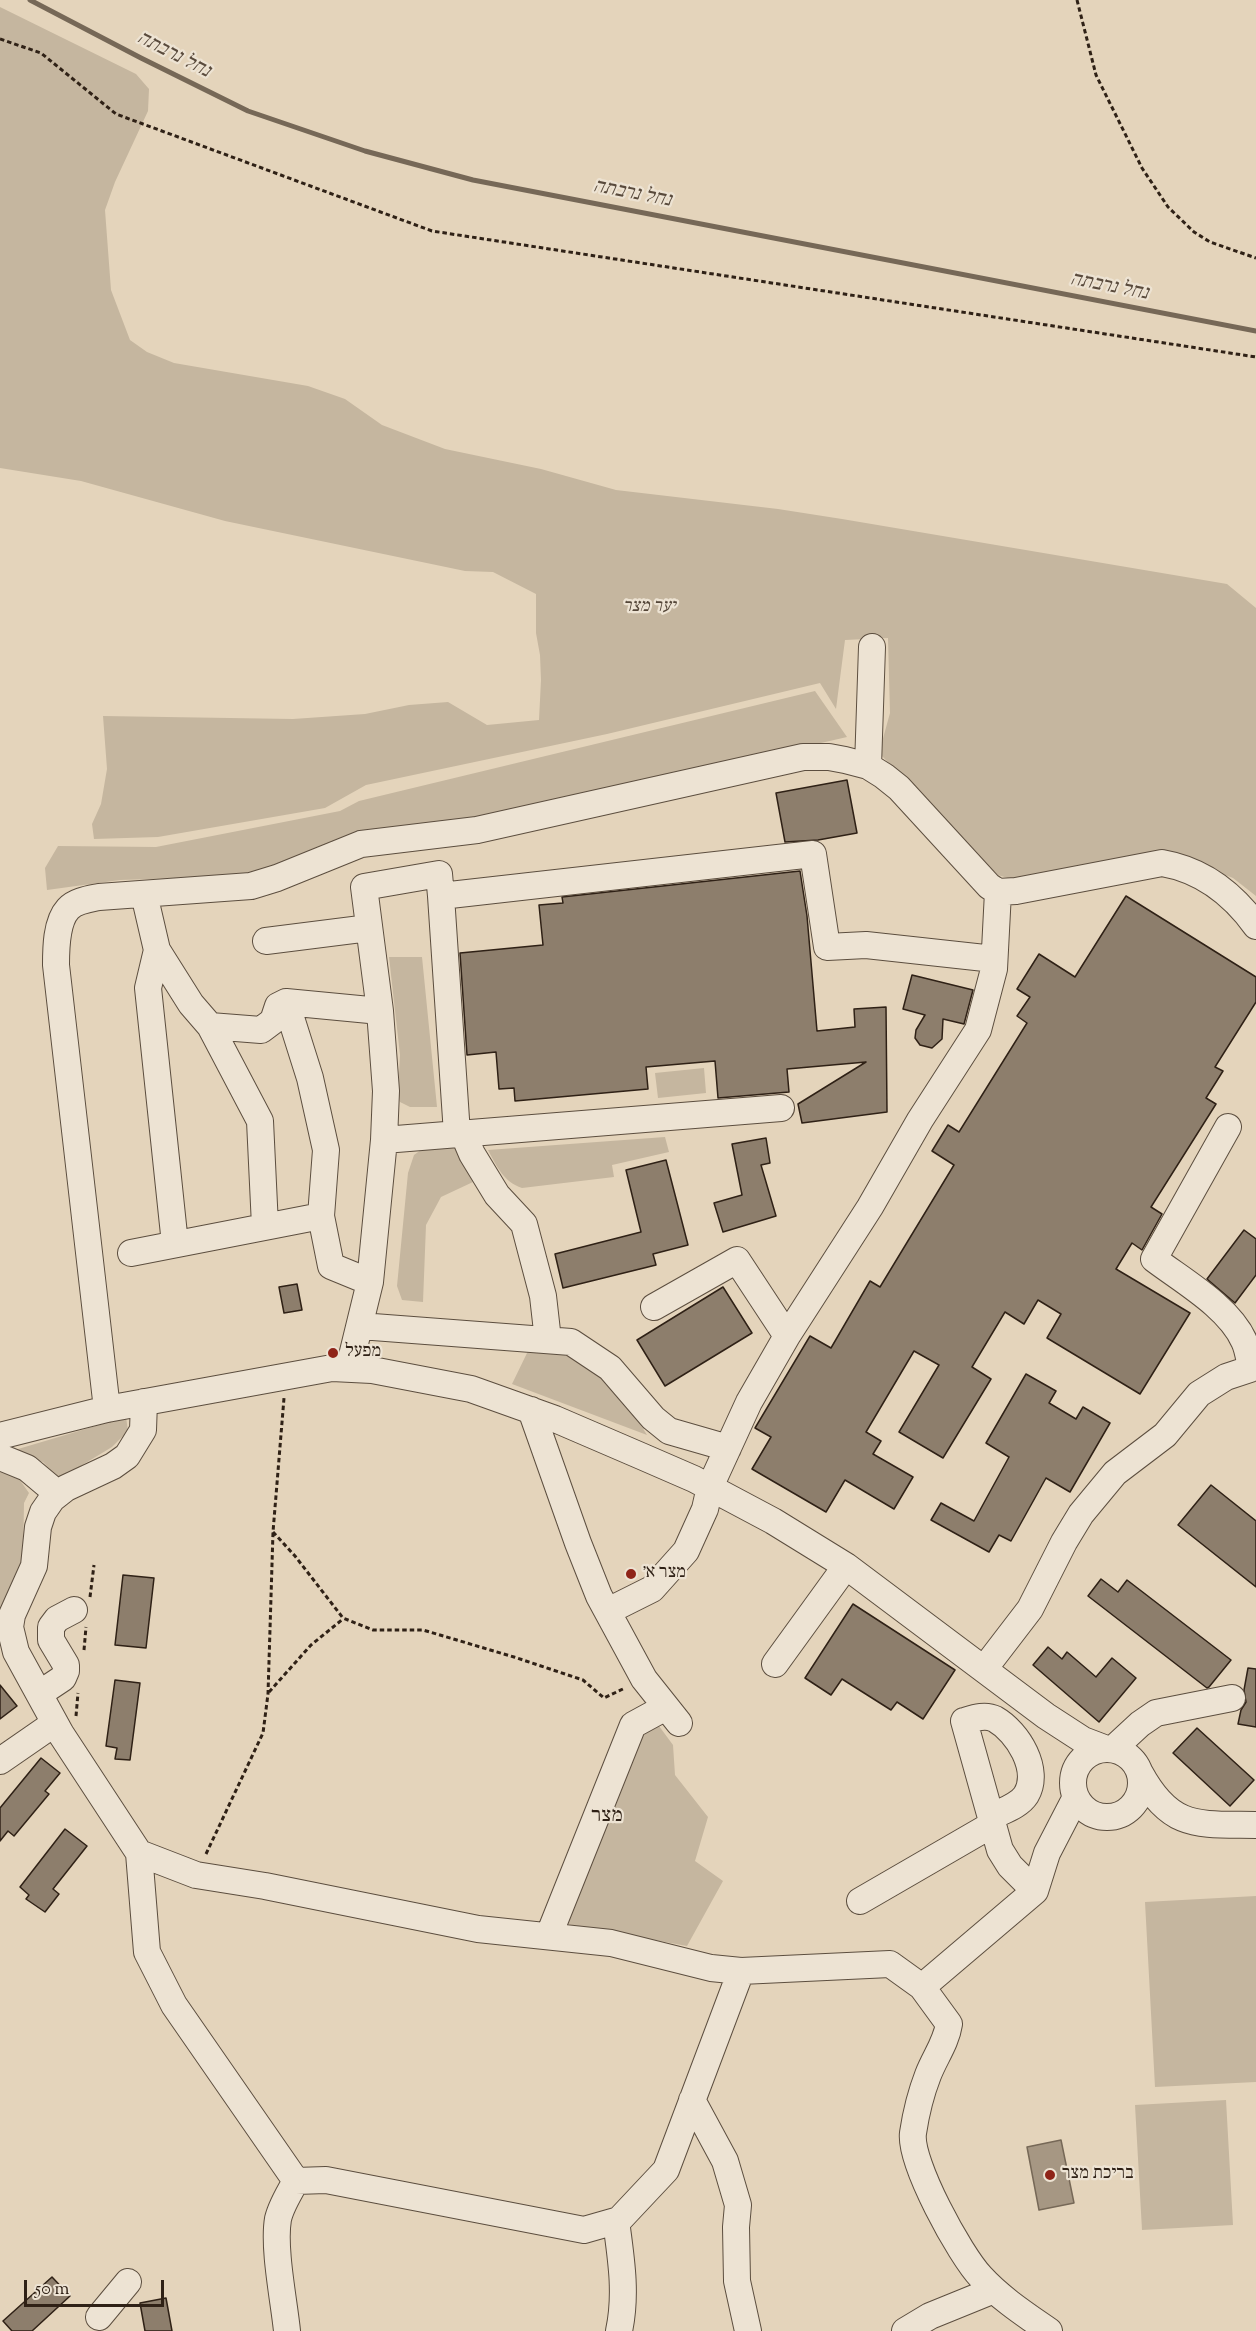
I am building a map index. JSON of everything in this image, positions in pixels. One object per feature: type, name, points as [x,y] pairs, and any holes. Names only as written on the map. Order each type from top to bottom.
[{"type":"street","points":[[867,766],[872,647]]},
{"type":"street","points":[[107,1409],[56,965],[57,942],[62,921],[68,909],[81,901],[99,897],[251,886],[361,844],[477,830],[803,758],[828,757],[867,766],[899,788],[989,886],[998,892],[1016,891],[1162,863],[1204,877],[1223,890],[1245,911],[1256,926]]},
{"type":"street","points":[[441,896],[813,854],[827,947],[866,945],[994,959]]},
{"type":"street","points":[[349,1368],[370,1282],[384,1140],[386,1091],[380,1011],[364,887],[439,874],[460,1134],[497,1195],[524,1224],[540,1284],[548,1340]]},
{"type":"street","points":[[608,1611],[652,1589],[686,1551],[705,1509],[710,1487],[749,1402],[787,1335],[870,1207],[920,1120],[978,1030],[994,969],[998,892]]},
{"type":"street","points":[[144,894],[157,950],[191,1004],[210,1026],[260,1121],[265,1226]]},
{"type":"street","points":[[266,941],[369,928]]},
{"type":"street","points":[[157,950],[148,988],[175,1244]]},
{"type":"street","points":[[210,1026],[261,1030],[273,1021],[278,1006],[286,1002],[380,1011]]},
{"type":"street","points":[[286,1002],[310,1078],[326,1150],[321,1216],[331,1266],[370,1282]]},
{"type":"street","points":[[384,1140],[781,1108]]},
{"type":"street","points":[[984,1669],[1030,1608],[1081,1514],[1115,1473],[1165,1435],[1199,1394],[1226,1377],[1253,1368],[1245,1342],[1224,1311],[1154,1259],[1228,1127]]},
{"type":"street","points":[[131,1253],[321,1216]]},
{"type":"street","points":[[654,1307],[737,1260],[787,1335]]},
{"type":"street","points":[[360,1326],[571,1342],[594,1355],[610,1368],[653,1418],[669,1431],[728,1448]]},
{"type":"street","points":[[0,1436],[107,1409],[332,1368],[349,1368],[444,1382],[471,1389],[531,1410],[641,1456],[710,1487],[773,1521],[846,1566],[1046,1716],[1083,1740],[1122,1752],[1138,1768],[1156,1799],[1176,1816]]},
{"type":"street","points":[[144,1402],[143,1430],[127,1456],[113,1466],[66,1488],[43,1512],[38,1527],[34,1566],[12,1615],[10,1627],[16,1652],[55,1724],[139,1853],[147,1952],[174,2005],[296,2181]]},
{"type":"street","points":[[531,1410],[599,1596],[644,1679],[672,1715],[633,1725],[549,1935]]},
{"type":"street","points":[[0,1457],[27,1468],[58,1494]]},
{"type":"street","points":[[775,1664],[846,1566]]},
{"type":"street","points":[[39,1694],[63,1678],[66,1671],[66,1665],[51,1640],[51,1627],[57,1619],[74,1610]]},
{"type":"street","points":[[922,1987],[1035,1891],[1084,1757],[1108,1749],[1156,1713],[1232,1698]]},
{"type":"street","points":[[1047,1853],[1067,1837],[1116,1814],[1137,1799],[1140,1791],[1138,1768],[1148,1725],[1156,1713]]},
{"type":"street","points":[[1046,1716],[1074,1786],[1088,1811],[1116,1814],[1153,1812],[1176,1816],[1189,1822],[1256,1825]]},
{"type":"street","points":[[0,1761],[55,1724]]},
{"type":"street","points":[[860,1901],[992,1820],[1000,1850],[1010,1866],[1035,1891]]},
{"type":"street","points":[[139,1853],[196,1875],[265,1886],[478,1929],[611,1943],[711,1968],[741,1971],[890,1964],[922,1987],[949,2024],[947,2037],[929,2073],[918,2109],[912,2136],[918,2162],[962,2252],[980,2277],[1049,2331]]},
{"type":"street","points":[[296,2181],[326,2180],[584,2230],[616,2221],[666,2170],[741,1971]]},
{"type":"street","points":[[692,2100],[725,2162],[738,2205],[737,2281],[748,2331]]},
{"type":"street","points":[[287,2331],[277,2240],[278,2219],[285,2199],[296,2181]]},
{"type":"street","points":[[616,2221],[623,2271],[623,2313],[619,2331]]},
{"type":"street","points":[[97,2326],[128,2282]]},
{"type":"street","points":[[904,2331],[930,2316],[994,2290]]},
{"type":"path","points":[[1077,0],[1096,75],[1142,168],[1168,207],[1202,237],[1256,258]]},
{"type":"path","points":[[0,39],[40,53],[116,114],[432,231],[1256,357]]},
{"type":"path","points":[[196,1875],[263,1733],[268,1694],[273,1532],[285,1375]]},
{"type":"path","points":[[273,1532],[295,1556],[343,1618],[373,1630],[423,1630],[514,1656],[583,1680],[604,1698],[644,1679]]},
{"type":"path","points":[[268,1694],[311,1645],[343,1618]]},
{"type":"green space","name":"יער מצר","points":[[0,7],[136,74],[149,89],[148,111],[115,182],[105,210],[111,290],[130,340],[147,352],[174,363],[308,386],[345,399],[382,425],[445,449],[541,469],[616,490],[778,509],[1227,584],[1256,608],[1256,896],[1233,878],[1191,862],[1017,881],[998,875],[879,753],[890,713],[888,638],[845,640],[836,709],[820,683],[607,734],[366,785],[325,808],[158,837],[94,839],[92,824],[101,804],[107,769],[103,716],[293,719],[365,714],[409,705],[448,702],[487,725],[539,720],[541,680],[536,633],[536,594],[493,572],[465,571],[225,521],[81,481],[0,468]]},
{"type":"green space","points":[[815,691],[847,737],[265,871],[216,877],[120,880],[47,890],[45,868],[58,846],[156,847],[340,811],[359,801]]},
{"type":"green space","points":[[389,957],[422,957],[437,1107],[410,1107],[400,1102],[398,1092],[400,1055]]},
{"type":"green space","points":[[704,1068],[706,1093],[658,1098],[655,1073]]},
{"type":"green space","points":[[665,1137],[669,1152],[612,1165],[614,1177],[522,1188],[506,1178],[488,1150]]},
{"type":"green space","points":[[425,1147],[454,1147],[473,1182],[441,1197],[426,1225],[423,1302],[402,1300],[397,1286],[408,1173],[414,1155]]},
{"type":"green space","points":[[528,1351],[561,1354],[590,1369],[622,1399],[647,1435],[512,1384]]},
{"type":"green space","points":[[126,1417],[128,1431],[112,1447],[59,1479],[43,1462],[8,1452]]},
{"type":"green space","points":[[0,1470],[17,1476],[29,1493],[24,1503],[23,1560],[0,1618]]},
{"type":"green space","points":[[659,1726],[673,1745],[675,1775],[708,1817],[695,1861],[723,1881],[687,1946],[567,1924],[640,1737]]},
{"type":"green space","points":[[1256,1896],[1256,2082],[1155,2087],[1145,1902]]},
{"type":"green space","points":[[1226,2100],[1233,2225],[1142,2230],[1135,2105]]},
{"type":"shaded area","name":"בריכת מצר","points":[[1061,2140],[1074,2203],[1039,2210],[1027,2147]]},
{"type":"building","points":[[847,780],[857,833],[818,840],[785,842],[776,793]]},
{"type":"building","points":[[800,871],[807,916],[817,1031],[855,1027],[854,1009],[886,1007],[887,1112],[802,1123],[798,1104],[866,1062],[787,1069],[789,1092],[718,1098],[715,1061],[646,1067],[648,1089],[515,1101],[514,1088],[499,1089],[496,1052],[467,1055],[460,953],[543,945],[539,905],[563,903],[562,897]]},
{"type":"building","points":[[1126,896],[1256,977],[1256,1002],[1215,1067],[1223,1071],[1206,1098],[1216,1104],[1151,1207],[1162,1214],[1142,1250],[1132,1243],[1116,1269],[1190,1313],[1140,1394],[1047,1338],[1061,1314],[1038,1300],[1024,1324],[1005,1312],[972,1367],[991,1379],[943,1458],[899,1432],[939,1365],[914,1351],[866,1432],[881,1441],[873,1454],[913,1477],[894,1509],[845,1480],[826,1512],[752,1469],[771,1437],[755,1428],[810,1336],[831,1348],[870,1281],[880,1287],[954,1165],[932,1151],[948,1125],[959,1132],[1027,1023],[1017,1016],[1030,997],[1017,989],[1039,954],[1075,977]]},
{"type":"building","points":[[912,975],[973,990],[964,1024],[943,1019],[942,1039],[932,1048],[920,1045],[915,1038],[916,1030],[925,1015],[903,1009]]},
{"type":"building","points":[[766,1138],[770,1163],[761,1165],[776,1216],[723,1232],[714,1203],[742,1195],[732,1144]]},
{"type":"building","points":[[666,1160],[688,1245],[653,1254],[656,1265],[563,1288],[555,1254],[641,1232],[626,1170]]},
{"type":"building","points":[[1244,1230],[1256,1239],[1256,1275],[1235,1303],[1207,1279]]},
{"type":"building","points":[[297,1284],[302,1310],[284,1313],[279,1287]]},
{"type":"building","points":[[723,1287],[752,1333],[665,1386],[637,1340]]},
{"type":"building","points":[[1026,1374],[1056,1391],[1049,1403],[1076,1419],[1083,1407],[1110,1423],[1070,1492],[1046,1478],[1011,1541],[999,1535],[989,1552],[931,1520],[941,1503],[974,1521],[1009,1457],[986,1443]]},
{"type":"building","points":[[1211,1485],[1256,1521],[1256,1587],[1178,1525]]},
{"type":"building","points":[[123,1575],[154,1578],[146,1648],[115,1645]]},
{"type":"building","points":[[1101,1579],[1118,1592],[1127,1580],[1231,1660],[1207,1688],[1088,1596]]},
{"type":"building","points":[[853,1604],[955,1670],[923,1719],[897,1702],[891,1710],[842,1679],[831,1695],[805,1678]]},
{"type":"building","points":[[1048,1647],[1062,1659],[1067,1652],[1096,1677],[1112,1658],[1136,1678],[1099,1722],[1033,1665]]},
{"type":"building","points":[[1248,1668],[1256,1669],[1256,1727],[1238,1724],[1241,1710],[1246,1702],[1244,1690]]},
{"type":"building","points":[[115,1680],[140,1683],[130,1760],[115,1759],[117,1748],[106,1746]]},
{"type":"building","points":[[0,1685],[17,1706],[0,1719]]},
{"type":"building","points":[[1197,1728],[1254,1780],[1230,1806],[1173,1753]]},
{"type":"building","points":[[41,1758],[60,1773],[45,1791],[49,1794],[14,1836],[8,1831],[0,1841],[0,1808]]},
{"type":"building","points":[[65,1829],[87,1846],[53,1889],[59,1894],[45,1912],[26,1899],[29,1895],[20,1887]]},
{"type":"building","points":[[52,2277],[70,2296],[32,2331],[12,2331],[3,2321]]},
{"type":"building","points":[[166,2298],[172,2331],[145,2331],[140,2303]]},
{"type":"waterway","name":"נחל נרבתה","points":[[30,0],[248,111],[365,151],[473,180],[1256,331]]},
{"type":"place","name":"מפעל","points":[[333,1353]]},
{"type":"place","name":"מצר א׳","points":[[631,1574]]},
{"type":"place","name":"בריכת מצר","points":[[1050,2175]]},
{"type":"district","name":"מצר","points":[[607,1817]]}]
